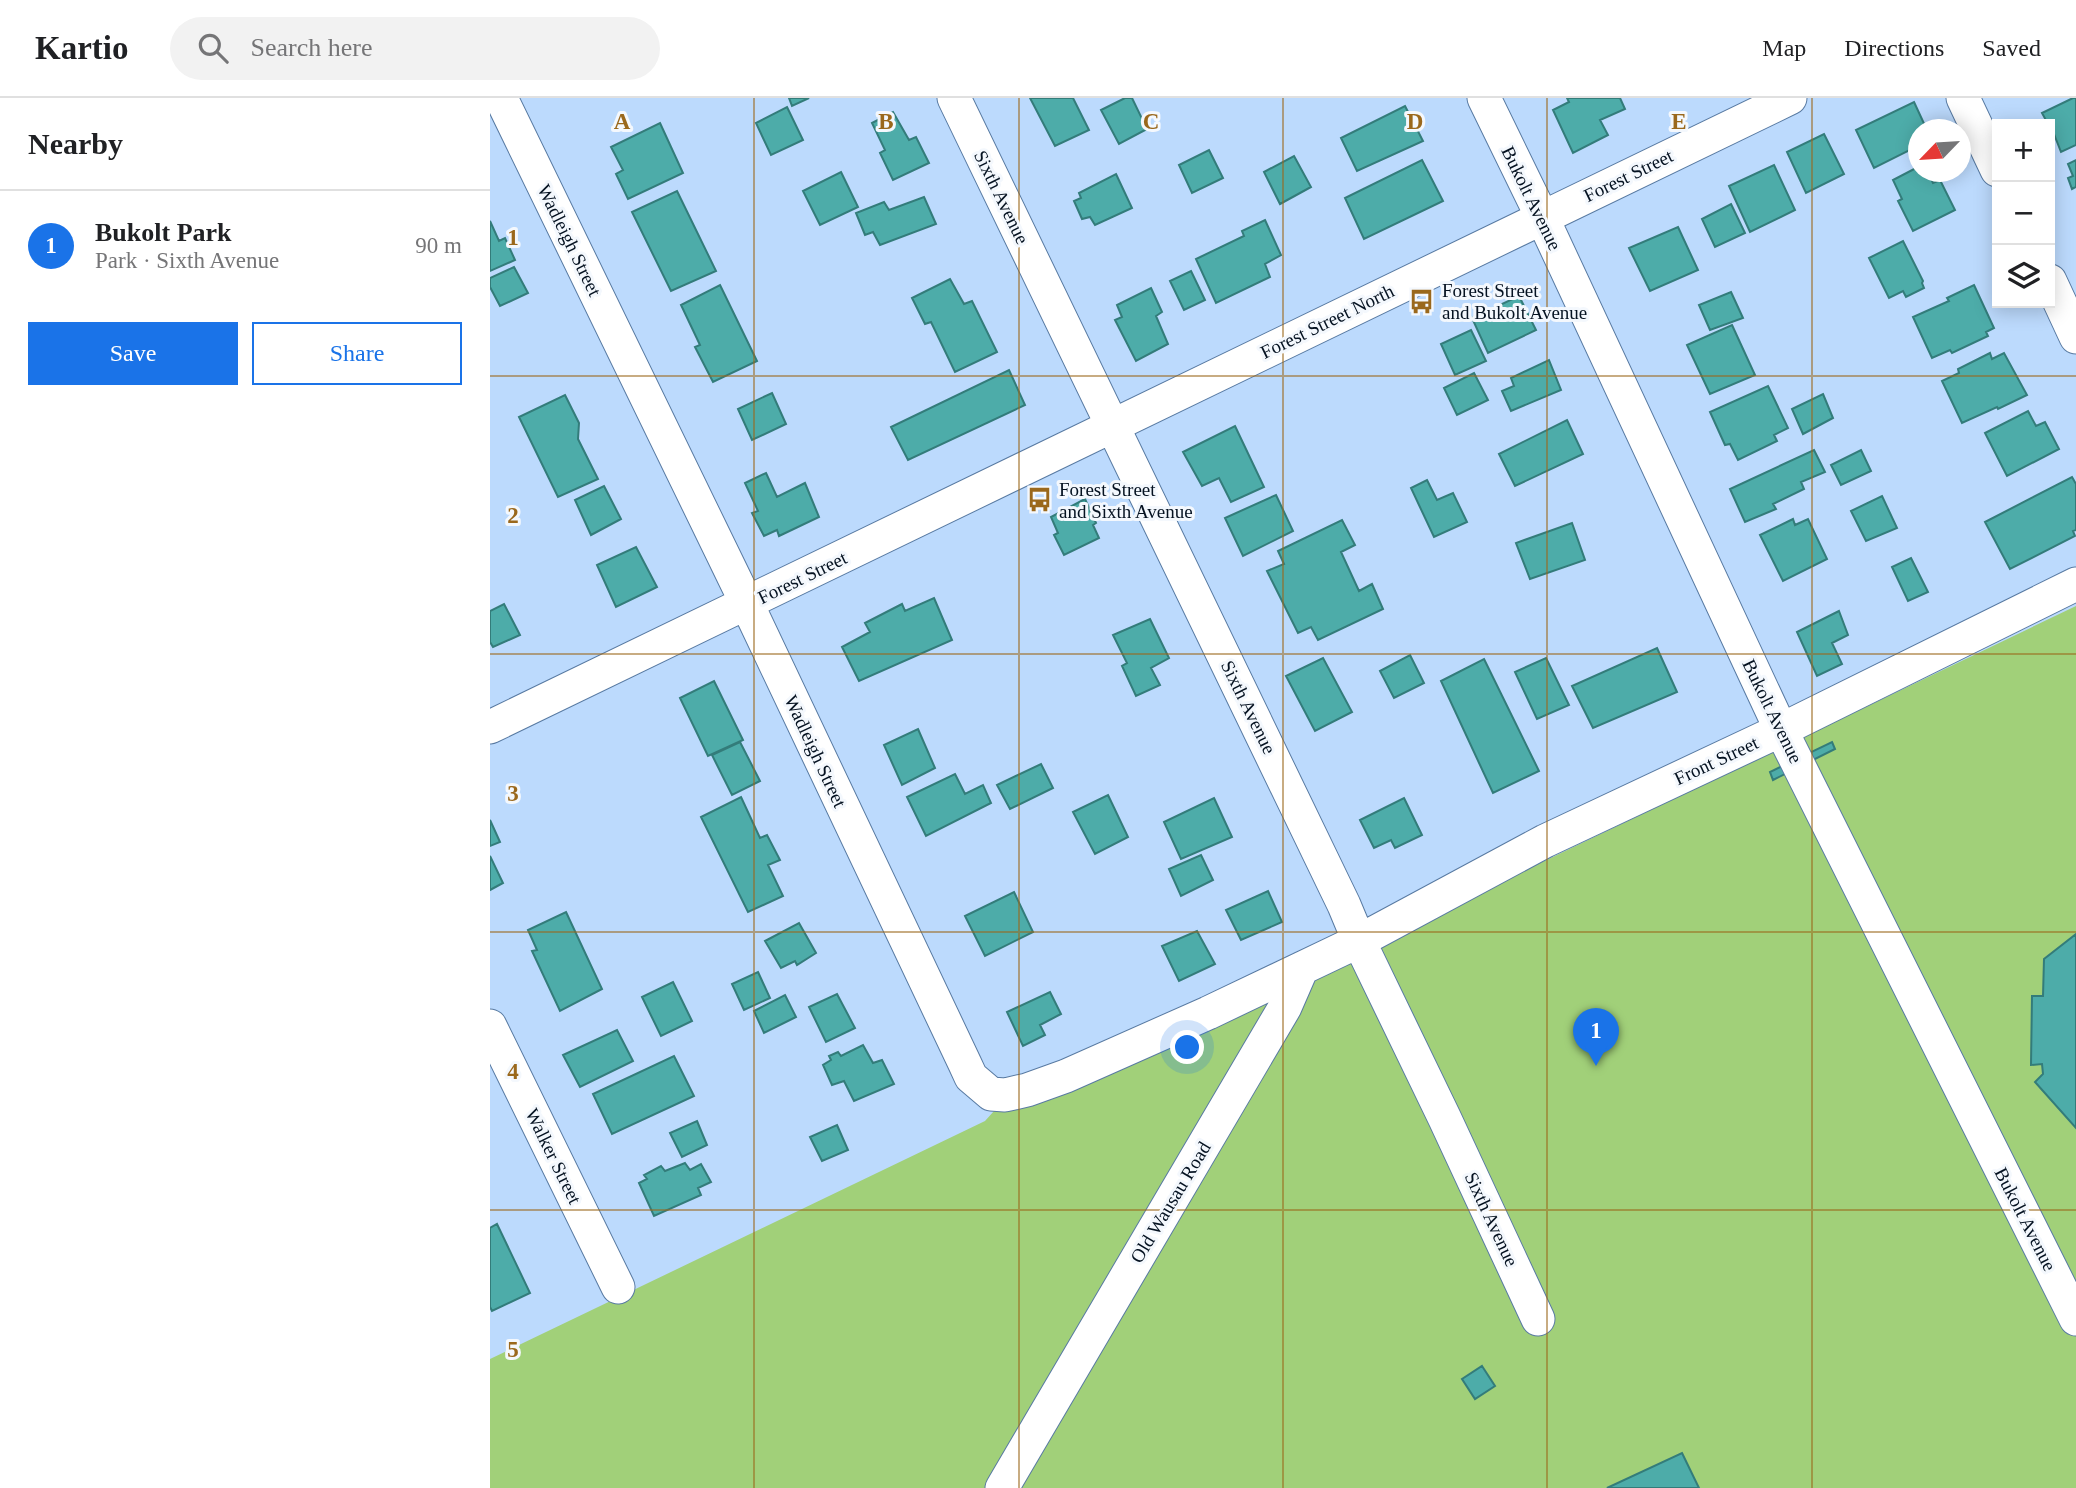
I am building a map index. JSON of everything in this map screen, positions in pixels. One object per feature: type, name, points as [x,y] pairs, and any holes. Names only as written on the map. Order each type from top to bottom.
[{"type":"street","name":"Wadleigh Street","points":[[501,98],[747,604],[971,1077],[991,1094],[1004,1095],[1027,1090],[1066,1076],[1302,968]]},
{"type":"street","name":"Sixth Avenue","points":[[954,98],[1344,905],[1538,1319]]},
{"type":"street","name":"Bukolt Avenue","points":[[1484,98],[1781,730],[2076,1319]]},
{"type":"street","name":"Forest Street","points":[[1542,217],[1790,98]]},
{"type":"street","points":[[1963,98],[1992,159]]},
{"type":"street","name":"Forest Street North","points":[[1112,425],[1542,217]]},
{"type":"street","points":[[2055,292],[2076,337]]},
{"type":"street","name":"Forest Street","points":[[490,727],[1112,425]]},
{"type":"street","name":"Front Street","points":[[1359,941],[1545,841],[1781,730],[2076,583]]},
{"type":"street","points":[[1302,968],[1359,941]]},
{"type":"street","name":"Old Wausau Road","points":[[1002,1488],[1285,1007],[1302,968]]},
{"type":"street","name":"Walker Street","points":[[490,1026],[618,1287]]},
{"type":"green space","points":[[2076,606],[2076,1488],[490,1488],[490,1359],[985,1121],[994,1111],[1052,1097]]},
{"type":"building","points":[[789,98],[809,98],[792,106]]},
{"type":"building","points":[[1030,98],[1073,98],[1089,130],[1055,146]]},
{"type":"building","points":[[1125,98],[1132,98],[1147,129],[1119,144],[1101,110]]},
{"type":"building","points":[[1567,98],[1620,98],[1625,109],[1600,120],[1608,135],[1573,153],[1553,110],[1569,102]]},
{"type":"building","points":[[2076,98],[2076,145],[2061,152],[2055,137],[2055,119],[2045,119],[2042,113]]},
{"type":"building","points":[[1914,102],[1922,119],[1908,119],[1908,151],[1874,168],[1856,130]]},
{"type":"building","points":[[1405,106],[1423,141],[1357,171],[1341,138]]},
{"type":"building","points":[[787,107],[803,140],[771,155],[756,123]]},
{"type":"building","points":[[893,112],[909,140],[916,137],[929,163],[893,180],[880,153],[885,150],[872,123]]},
{"type":"building","points":[[660,123],[683,173],[628,199],[616,174],[623,170],[611,147]]},
{"type":"building","points":[[1824,134],[1844,174],[1806,193],[1787,152]]},
{"type":"building","points":[[1209,150],[1223,178],[1192,193],[1179,165]]},
{"type":"building","points":[[1294,156],[1311,187],[1280,204],[1264,172]]},
{"type":"building","points":[[1422,160],[1443,201],[1364,239],[1345,198]]},
{"type":"building","points":[[2076,160],[2076,187],[2072,189],[2068,178],[2073,176],[2068,164]]},
{"type":"building","points":[[1774,165],[1795,210],[1750,232],[1729,186]]},
{"type":"building","points":[[841,172],[858,207],[820,225],[803,191]]},
{"type":"building","points":[[1908,172],[1908,182],[1941,182],[1955,210],[1913,231],[1898,201],[1902,199],[1893,180]]},
{"type":"building","points":[[1116,174],[1132,208],[1095,225],[1090,217],[1082,219],[1074,201],[1081,198],[1079,193]]},
{"type":"building","points":[[677,191],[716,271],[671,291],[632,212]]},
{"type":"building","points":[[924,197],[936,224],[880,245],[873,232],[865,235],[856,213],[884,202],[889,210]]},
{"type":"building","points":[[1731,204],[1745,233],[1715,247],[1702,219]]},
{"type":"building","points":[[1265,220],[1281,255],[1265,264],[1270,277],[1216,303],[1196,259],[1244,236],[1242,231]]},
{"type":"building","points":[[490,221],[499,241],[505,238],[515,260],[490,271]]},
{"type":"building","points":[[1678,227],[1698,270],[1650,291],[1629,248]]},
{"type":"building","points":[[1903,241],[1924,288],[1906,297],[1903,291],[1889,298],[1869,258]]},
{"type":"building","points":[[514,267],[528,293],[500,306],[490,287],[490,278]]},
{"type":"building","points":[[1191,271],[1205,300],[1184,310],[1170,281]]},
{"type":"building","points":[[950,279],[964,304],[972,301],[997,352],[955,372],[931,322],[925,324],[912,298]]},
{"type":"building","points":[[720,285],[757,361],[713,382],[695,347],[700,345],[681,305]]},
{"type":"building","points":[[1974,285],[1994,328],[1986,332],[1988,336],[1952,353],[1950,350],[1932,358],[1913,317],[1949,301],[1947,298]]},
{"type":"building","points":[[1151,288],[1162,312],[1156,316],[1168,344],[1136,361],[1115,320],[1122,317],[1117,305]]},
{"type":"building","points":[[1731,292],[1743,318],[1710,330],[1699,305]]},
{"type":"building","points":[[1519,296],[1536,330],[1488,353],[1472,318]]},
{"type":"building","points":[[1732,325],[1755,375],[1710,394],[1687,345]]},
{"type":"building","points":[[1471,330],[1486,361],[1455,375],[1441,344]]},
{"type":"building","points":[[1990,353],[1992,359],[2004,353],[2027,395],[1962,423],[1942,381],[1959,373],[1958,369]]},
{"type":"building","points":[[1549,360],[1561,390],[1511,411],[1502,391],[1514,386],[1511,378]]},
{"type":"building","points":[[1009,370],[1025,405],[908,460],[891,427]]},
{"type":"building","points":[[1474,373],[1488,400],[1457,415],[1444,388]]},
{"type":"building","points":[[1768,386],[1788,428],[1774,435],[1777,441],[1738,460],[1730,444],[1725,445],[1710,412]]},
{"type":"building","points":[[772,393],[786,424],[752,440],[738,409]]},
{"type":"building","points":[[1823,394],[1833,418],[1803,434],[1792,409]]},
{"type":"building","points":[[565,395],[579,423],[578,439],[598,479],[558,497],[519,417]]},
{"type":"building","points":[[2028,411],[2036,426],[2045,422],[2059,449],[2007,476],[1985,433]]},
{"type":"building","points":[[1567,420],[1583,454],[1515,486],[1499,454]]},
{"type":"building","points":[[1235,426],[1264,487],[1231,502],[1219,478],[1202,486],[1183,452]]},
{"type":"building","points":[[1814,450],[1825,472],[1801,482],[1804,489],[1773,504],[1776,509],[1745,522],[1730,489]]},
{"type":"building","points":[[1861,450],[1871,471],[1841,485],[1831,465]]},
{"type":"building","points":[[766,473],[777,497],[805,483],[819,517],[779,536],[777,530],[764,536],[752,513],[758,511],[745,483]]},
{"type":"building","points":[[2072,477],[2076,484],[2075,536],[2010,569],[1985,522]]},
{"type":"building","points":[[1427,480],[1437,500],[1453,493],[1467,522],[1434,537],[1411,488]]},
{"type":"building","points":[[604,486],[621,519],[591,535],[575,500]]},
{"type":"building","points":[[1276,495],[1293,531],[1243,556],[1225,518]]},
{"type":"building","points":[[1882,496],[1897,528],[1866,541],[1851,511]]},
{"type":"building","points":[[1085,499],[1096,523],[1093,525],[1099,538],[1064,555],[1054,535],[1058,533],[1051,517]]},
{"type":"building","points":[[1793,519],[1795,525],[1808,519],[1827,559],[1783,581],[1760,535]]},
{"type":"building","points":[[1342,520],[1355,545],[1341,552],[1359,591],[1372,584],[1383,609],[1318,640],[1311,627],[1298,633],[1267,571],[1284,564],[1278,551]]},
{"type":"building","points":[[1572,523],[1585,560],[1530,579],[1516,543]]},
{"type":"building","points":[[636,547],[657,587],[616,607],[597,565]]},
{"type":"building","points":[[1911,558],[1928,592],[1908,601],[1892,567]]},
{"type":"building","points":[[934,598],[952,640],[859,681],[842,647],[870,632],[865,623],[902,604],[905,611]]},
{"type":"building","points":[[504,604],[520,635],[493,647],[490,642],[490,611]]},
{"type":"building","points":[[1839,611],[1848,635],[1832,643],[1842,664],[1817,676],[1797,632]]},
{"type":"building","points":[[1150,619],[1169,658],[1151,668],[1160,685],[1136,696],[1122,666],[1127,663],[1113,635]]},
{"type":"building","points":[[1657,648],[1677,692],[1593,728],[1572,686]]},
{"type":"building","points":[[1410,655],[1424,683],[1394,698],[1380,671]]},
{"type":"building","points":[[1323,658],[1352,712],[1315,731],[1286,676]]},
{"type":"building","points":[[1546,658],[1569,705],[1537,719],[1515,672]]},
{"type":"building","points":[[1484,659],[1539,771],[1493,793],[1441,681]]},
{"type":"building","points":[[714,681],[743,740],[708,756],[680,698]]},
{"type":"building","points":[[918,729],[935,768],[902,785],[884,745]]},
{"type":"building","points":[[740,742],[760,781],[732,795],[712,755]]},
{"type":"building","points":[[1832,742],[1835,749],[1773,780],[1770,772]]},
{"type":"building","points":[[1041,764],[1053,788],[1010,809],[997,785]]},
{"type":"building","points":[[955,774],[965,794],[983,785],[991,803],[926,836],[907,797]]},
{"type":"building","points":[[1108,795],[1128,837],[1095,854],[1073,812]]},
{"type":"building","points":[[741,797],[760,838],[767,835],[780,860],[768,865],[783,896],[748,912],[701,817]]},
{"type":"building","points":[[1214,798],[1232,837],[1181,859],[1164,822]]},
{"type":"building","points":[[1404,798],[1422,835],[1395,848],[1391,840],[1374,848],[1360,820]]},
{"type":"building","points":[[490,820],[500,842],[490,846]]},
{"type":"building","points":[[1201,855],[1213,880],[1181,896],[1169,869]]},
{"type":"building","points":[[490,856],[503,883],[490,890]]},
{"type":"building","points":[[1268,891],[1282,922],[1241,940],[1226,910]]},
{"type":"building","points":[[1014,892],[1033,932],[985,956],[965,916]]},
{"type":"building","points":[[566,912],[602,989],[560,1011],[532,951],[537,950],[528,930]]},
{"type":"building","points":[[799,923],[816,953],[797,965],[795,961],[781,968],[765,941]]},
{"type":"building","points":[[1197,931],[1215,964],[1179,981],[1162,946]]},
{"type":"building","points":[[2076,934],[2076,1128],[2035,1082],[2043,1074],[2042,1064],[2031,1065],[2032,996],[2043,996],[2044,959]]},
{"type":"building","points":[[758,972],[770,998],[744,1010],[732,984]]},
{"type":"building","points":[[673,982],[692,1021],[661,1036],[642,997]]},
{"type":"building","points":[[1050,992],[1061,1014],[1040,1025],[1045,1035],[1023,1046],[1007,1012]]},
{"type":"building","points":[[837,994],[855,1028],[826,1042],[809,1007]]},
{"type":"building","points":[[785,995],[796,1017],[764,1033],[754,1011]]},
{"type":"building","points":[[617,1030],[633,1061],[580,1087],[563,1055]]},
{"type":"building","points":[[863,1045],[873,1063],[882,1060],[894,1084],[854,1101],[844,1081],[832,1085],[823,1065],[831,1060],[829,1056],[838,1052],[841,1056]]},
{"type":"building","points":[[674,1056],[694,1096],[612,1134],[593,1094]]},
{"type":"building","points":[[697,1121],[707,1145],[682,1157],[670,1133]]},
{"type":"building","points":[[837,1125],[848,1150],[822,1161],[810,1137]]},
{"type":"building","points":[[685,1163],[690,1170],[701,1164],[711,1182],[698,1188],[701,1195],[654,1216],[639,1183],[647,1179],[644,1175],[661,1166],[665,1171]]},
{"type":"building","points":[[497,1224],[530,1293],[492,1311],[490,1228]]},
{"type":"building","points":[[1482,1366],[1495,1386],[1475,1399],[1462,1379]]},
{"type":"building","points":[[1682,1453],[1699,1488],[1607,1488]]},
{"type":"place","name":"Forest Street and Bukolt Avenue","points":[[1422,301]]},
{"type":"place","name":"Forest Street and Sixth Avenue","points":[[1039,500]]},
{"type":"place","name":"Bukolt Park","points":[[1596,1066]]}]
